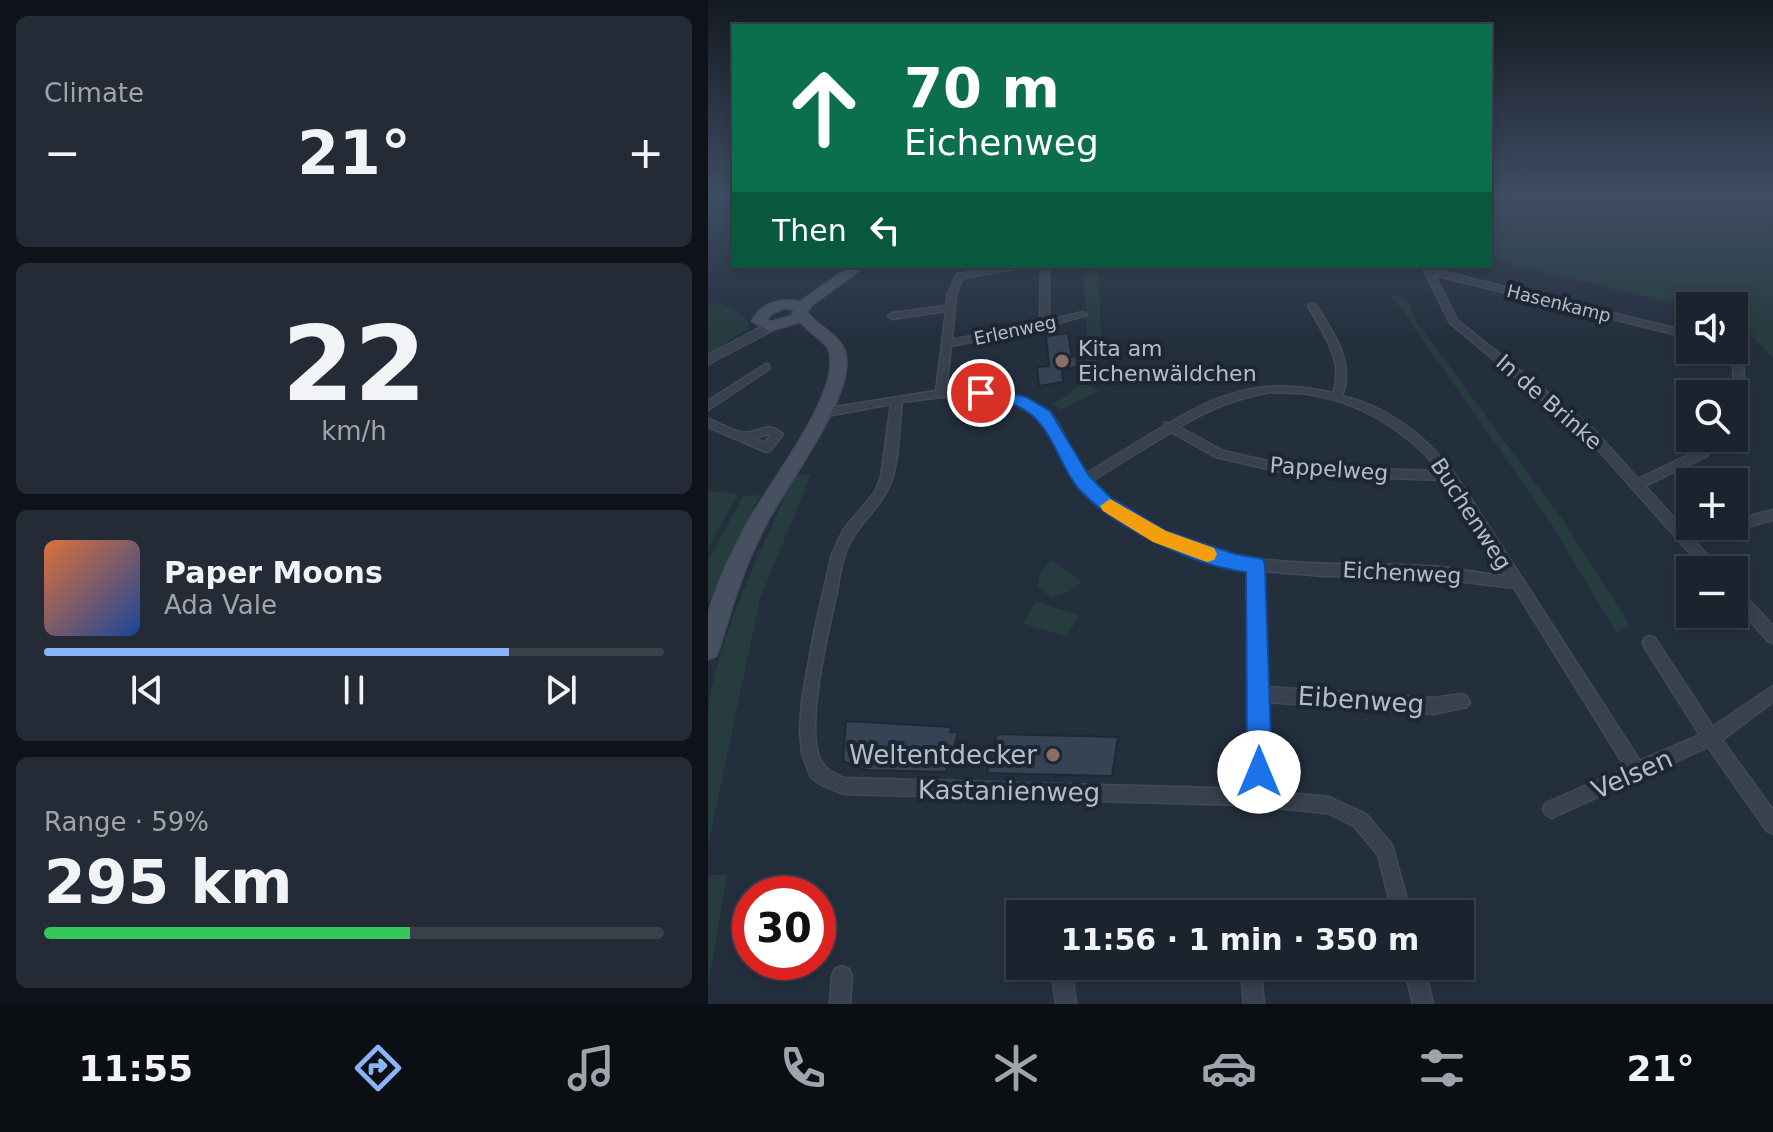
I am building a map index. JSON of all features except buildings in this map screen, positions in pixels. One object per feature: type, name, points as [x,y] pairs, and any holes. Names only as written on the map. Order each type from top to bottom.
[{"type":"main road","points":[[770,324],[856,268]]},
{"type":"main road","points":[[770,324],[768,310],[798,308]]},
{"type":"main road","points":[[708,649],[755,527],[822,413],[837,378],[839,359],[834,344],[798,308]]},
{"type":"main road","points":[[770,324],[819,331]]},
{"type":"street","points":[[941,394],[952,294],[960,276],[1007,268]]},
{"type":"street","points":[[1044,268],[1044,324]]},
{"type":"street","name":"Hasenkamp","points":[[1428,269],[1676,331]]},
{"type":"street","name":"In de Brinke","points":[[1428,269],[1453,321],[1590,433],[1676,529]]},
{"type":"street","points":[[1312,306],[1343,368],[1342,387],[1337,396]]},
{"type":"street","points":[[892,316],[950,308]]},
{"type":"street","name":"Erlenweg","points":[[946,344],[1083,315]]},
{"type":"street","points":[[708,360],[770,324]]},
{"type":"street","points":[[708,406],[766,367]]},
{"type":"street","name":"Buchenweg","points":[[1083,481],[1169,426],[1212,404],[1255,388],[1285,386],[1320,391],[1376,410],[1414,436],[1450,476],[1515,582]]},
{"type":"street","name":"Eichenweg","points":[[822,413],[941,394],[981,393],[1005,397],[1038,410],[1055,428],[1083,481],[1105,503],[1160,537],[1235,562],[1256,565],[1429,571],[1515,582]]},
{"type":"street","name":"Kastanienweg","points":[[897,401],[883,485],[848,533],[838,554],[806,719],[806,747],[817,772],[844,786],[1260,798],[1329,805],[1360,820],[1386,851],[1398,900]]},
{"type":"street","points":[[708,423],[743,438]]},
{"type":"street","name":"Pappelweg","points":[[1169,426],[1220,454],[1294,471],[1450,476]]},
{"type":"street","points":[[1636,485],[1704,452]]},
{"type":"street","points":[[1748,522],[1773,515]]},
{"type":"street","name":"In de Brinke","points":[[1686,540],[1700,556]]},
{"type":"street","points":[[1256,565],[1260,798]]},
{"type":"street","points":[[1515,582],[1637,771]]},
{"type":"street","points":[[1748,608],[1773,636]]},
{"type":"street","points":[[1650,643],[1711,738],[1773,825]]},
{"type":"street","name":"Velsen","points":[[1552,809],[1711,738],[1773,693]]},
{"type":"street","name":"Eibenweg","points":[[1259,694],[1433,706],[1462,702]]},
{"type":"street","points":[[840,1004],[842,976]]},
{"type":"street","points":[[1063,980],[1066,1004]]},
{"type":"street","points":[[1417,980],[1423,1004]]},
{"type":"street","points":[[1252,982],[1254,1004]]},
{"type":"green space","points":[[1492,244],[1773,244],[1773,358],[1748,332],[1748,292],[1676,292],[1676,304],[1492,259]]},
{"type":"green space","points":[[1082,268],[1098,268],[1102,352],[1085,383],[1099,391],[1060,410],[1052,404],[1072,391],[1083,375],[1087,328]]},
{"type":"green space","points":[[1392,296],[1406,297],[1416,321],[1562,519],[1630,625],[1616,633],[1551,523]]},
{"type":"green space","points":[[708,302],[732,309],[743,316],[750,327],[708,355]]},
{"type":"green space","points":[[811,474],[760,599],[708,846],[708,711],[721,652],[743,591],[794,476]]},
{"type":"green space","points":[[708,490],[738,495],[708,548]]},
{"type":"green space","points":[[760,495],[708,603],[708,561],[743,496]]},
{"type":"green space","points":[[1051,560],[1082,581],[1068,592],[1052,597],[1038,588],[1040,574]]},
{"type":"green space","points":[[1036,602],[1079,615],[1067,637],[1023,623]]},
{"type":"green space","points":[[708,875],[727,875],[708,985]]},
{"type":"slow traffic","points":[[1110,506],[1160,537],[1207,554]]},
{"type":"place","name":"Kita am Eichenwäldchen","points":[[1062,361]]},
{"type":"place","name":"Weltentdecker","points":[[1053,755]]},
{"type":"route","points":[[981,393],[1021,401],[1045,415],[1055,428],[1077,474],[1105,503],[1160,537],[1200,552],[1256,565],[1259,772]]}]
